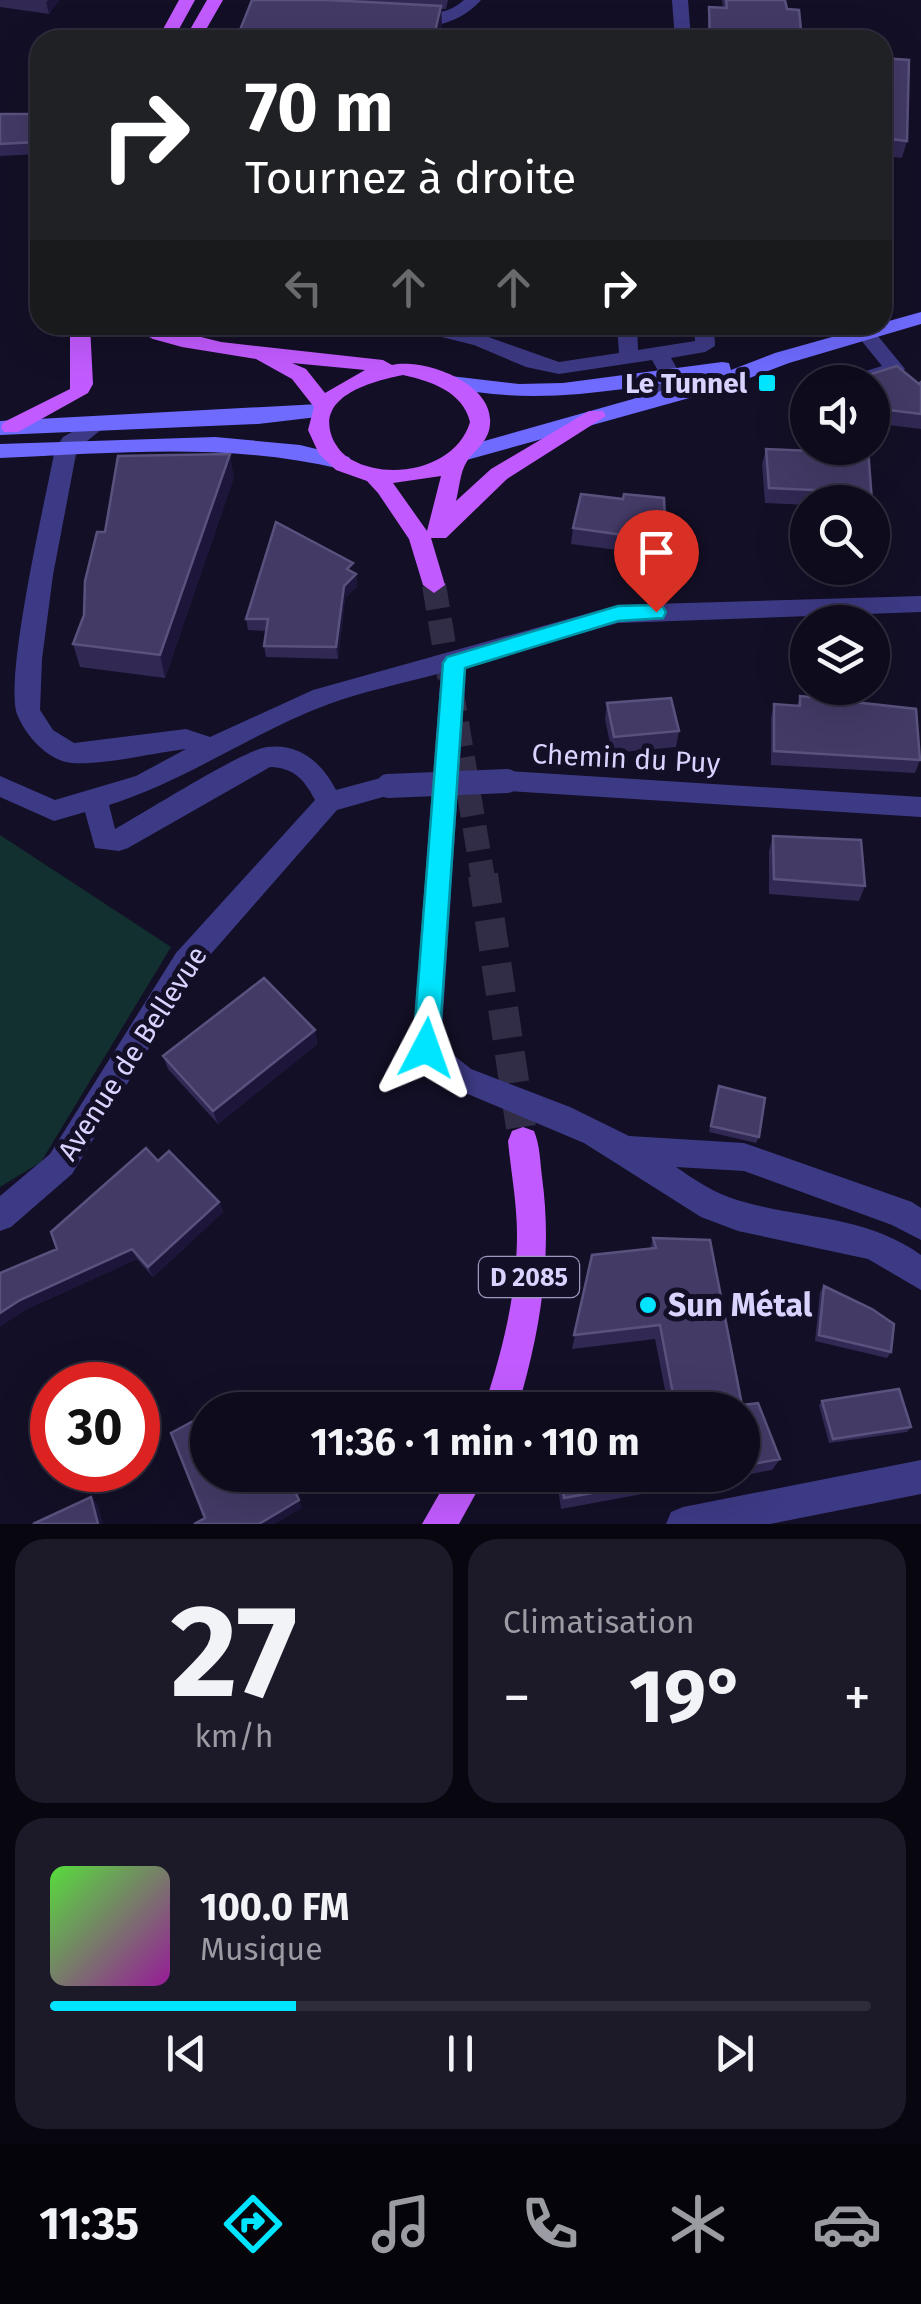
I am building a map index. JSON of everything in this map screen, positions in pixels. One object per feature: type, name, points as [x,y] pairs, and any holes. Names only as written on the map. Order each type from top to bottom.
[{"type":"main road","points":[[170,30],[187,0]]},
{"type":"main road","points":[[198,30],[216,0]]},
{"type":"main road","points":[[892,326],[921,318]]},
{"type":"main road","points":[[6,427],[78,392],[83,384],[81,335]]},
{"type":"main road","points":[[162,335],[534,390],[672,376],[782,358]]},
{"type":"main road","points":[[0,451],[258,445],[293,448],[374,475],[417,475],[459,457],[710,386],[782,358],[862,335]]},
{"type":"main road","points":[[248,350],[299,374],[321,408],[320,438],[341,462]]},
{"type":"main road","points":[[6,427],[96,425],[321,408],[336,390],[355,378],[403,370]]},
{"type":"main road","points":[[429,555],[459,457],[475,439],[479,423],[476,406],[450,380]]},
{"type":"main road","points":[[439,530],[500,474],[596,416]]},
{"type":"main road","points":[[374,475],[405,510],[429,555],[434,586]]},
{"type":"main road","name":"D 2085","points":[[506,1392],[518,1352],[532,1238],[523,1140]]},
{"type":"main road","points":[[440,1524],[458,1492]]},
{"type":"street","points":[[395,18],[435,20],[458,16],[474,0]]},
{"type":"street","points":[[680,0],[682,30]]},
{"type":"street","points":[[459,335],[559,368],[658,353],[704,336]]},
{"type":"street","points":[[629,335],[630,358]]},
{"type":"street","points":[[867,335],[895,369],[890,371]]},
{"type":"street","points":[[641,404],[645,395],[670,388],[672,376],[658,353]]},
{"type":"street","points":[[96,425],[66,449],[30,659],[28,710],[44,738],[72,753],[186,738],[211,748]]},
{"type":"street","points":[[0,786],[54,810],[144,784],[322,697],[618,614],[921,604]]},
{"type":"street","points":[[454,663],[426,1048],[446,1072],[560,1116],[625,1150],[713,1206],[789,1225],[842,1233],[882,1247],[921,1274]]},
{"type":"street","points":[[95,798],[104,840],[120,840],[266,757],[288,757],[313,771],[329,802]]},
{"type":"street","name":"Chemin du Puy","points":[[329,802],[388,786],[507,782],[921,808]]},
{"type":"street","name":"Avenue de Bellevue","points":[[0,1216],[61,1164],[186,962],[329,802]]},
{"type":"street","points":[[625,1150],[744,1157],[902,1213],[921,1225]]},
{"type":"street","points":[[682,1524],[921,1477]]},
{"type":"green space","points":[[0,835],[171,947],[41,1162],[0,1187]]},
{"type":"building","points":[[252,0],[441,6],[435,30],[240,30]]},
{"type":"building","points":[[726,0],[785,0],[787,9],[799,10],[801,30],[710,30],[709,7],[727,8]]},
{"type":"building","points":[[892,59],[909,60],[907,141],[892,139]]},
{"type":"building","points":[[0,114],[30,114],[30,142],[0,144]]},
{"type":"building","points":[[897,366],[921,382],[921,414],[890,410],[890,368]]},
{"type":"building","points":[[766,449],[790,450],[790,465],[869,465],[871,485],[769,488]]},
{"type":"building","points":[[230,454],[160,655],[73,644],[84,615],[85,581],[97,532],[105,532],[118,456]]},
{"type":"building","points":[[581,494],[664,498],[666,541],[573,528]]},
{"type":"building","points":[[276,522],[353,563],[347,569],[356,574],[344,586],[336,647],[264,646],[268,619],[246,619]]},
{"type":"building","points":[[671,698],[679,731],[614,737],[607,703]]},
{"type":"building","points":[[774,704],[880,705],[916,709],[920,760],[774,751]]},
{"type":"building","points":[[773,836],[861,840],[865,886],[774,879]]},
{"type":"building","points":[[264,978],[315,1030],[213,1111],[163,1056]]},
{"type":"building","points":[[719,1086],[765,1098],[759,1137],[711,1126]]},
{"type":"building","points":[[146,1148],[158,1161],[169,1151],[219,1202],[148,1267],[132,1249],[0,1313],[0,1273],[57,1249],[51,1232]]},
{"type":"building","name":"Sun Métal","points":[[653,1238],[710,1240],[739,1392],[673,1392],[660,1325],[574,1335],[592,1255],[656,1248]]},
{"type":"building","points":[[824,1286],[894,1324],[891,1352],[819,1335]]},
{"type":"building","points":[[899,1389],[911,1427],[833,1439],[822,1401]]},
{"type":"building","name":"Sun Métal","points":[[760,1408],[780,1459],[760,1463]]},
{"type":"building","points":[[190,1423],[190,1480],[171,1433]]},
{"type":"building","points":[[195,1492],[295,1492],[299,1500],[259,1524],[194,1524],[205,1518]]},
{"type":"building","points":[[563,1492],[598,1492],[564,1498]]},
{"type":"building","points":[[91,1497],[98,1524],[33,1524]]},
{"type":"tunnel","points":[[434,585],[483,878]]},
{"type":"tunnel","points":[[483,875],[523,1141]]},
{"type":"place","name":"Le Tunnel","points":[[767,383]]},
{"type":"place","name":"Sun Métal","points":[[648,1305]]},
{"type":"route","points":[[426,1048],[454,663],[618,614],[656,612]]}]
